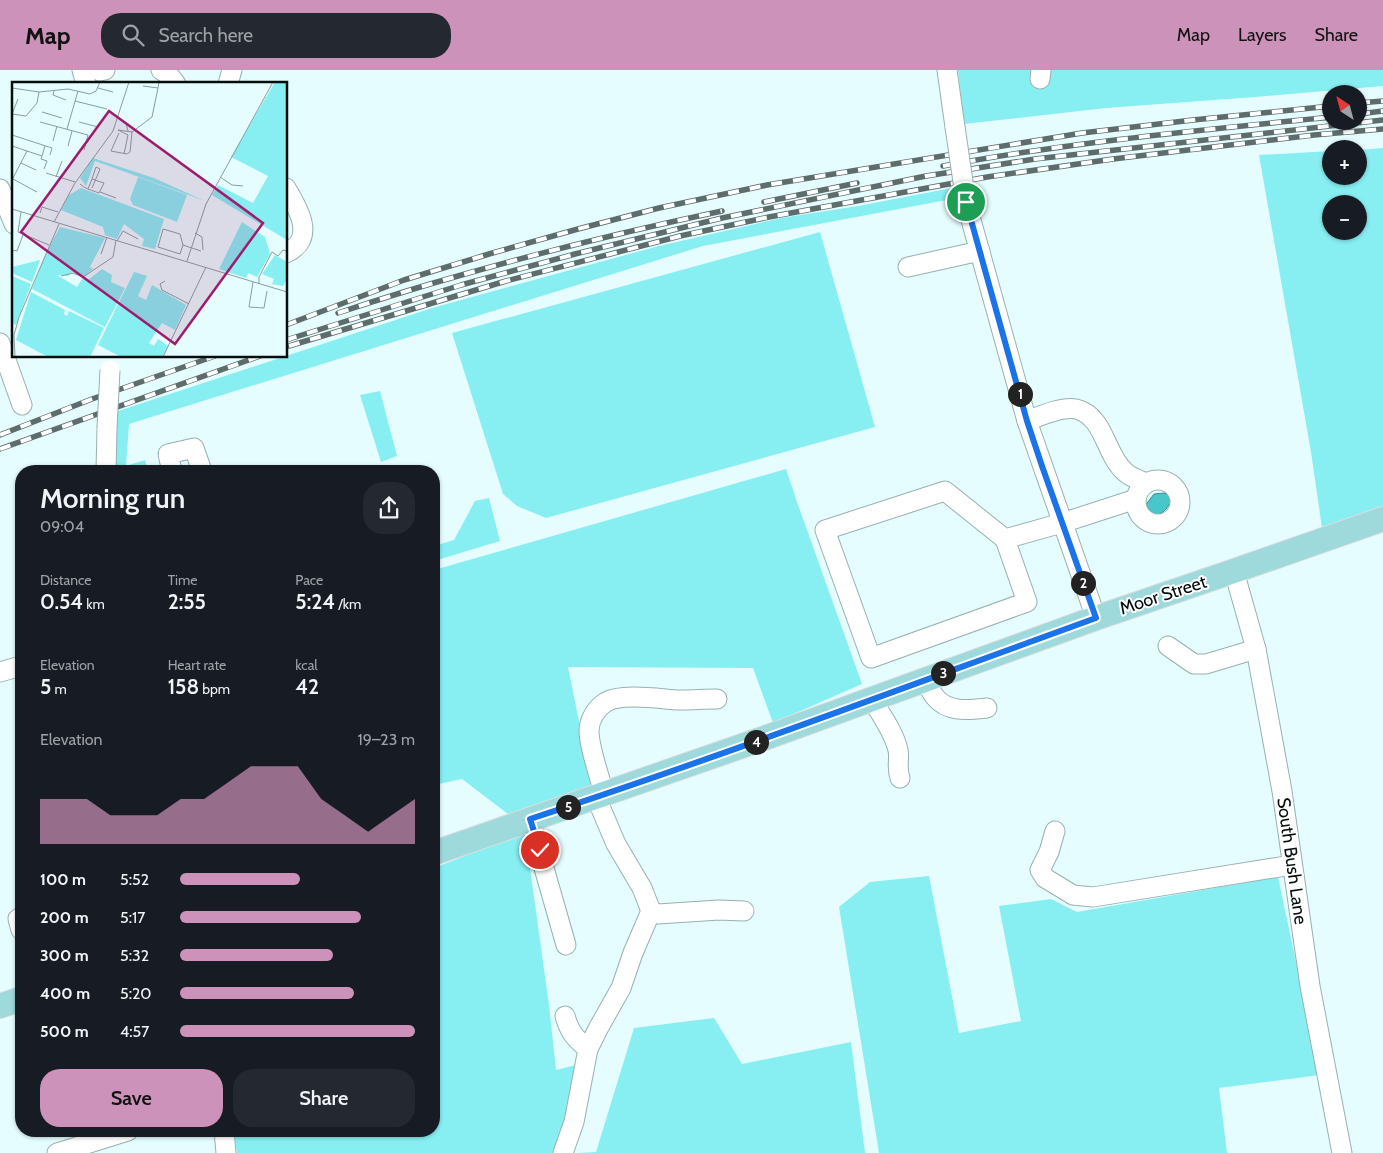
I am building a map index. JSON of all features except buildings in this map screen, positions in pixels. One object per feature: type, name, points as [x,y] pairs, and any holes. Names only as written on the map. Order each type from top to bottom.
[{"type":"main road","name":"Moor Street","points":[[440,851],[872,700],[1096,618],[1234,572],[1383,519]]},
{"type":"main road","points":[[0,1006],[15,1001]]},
{"type":"street","points":[[161,70],[174,82]]},
{"type":"street","points":[[947,70],[966,202],[1027,421],[1096,618]]},
{"type":"street","points":[[0,189],[8,217]]},
{"type":"street","points":[[288,192],[302,216],[304,229],[300,240],[293,250],[288,251]]},
{"type":"street","points":[[908,267],[980,251]]},
{"type":"street","points":[[0,343],[22,405]]},
{"type":"street","points":[[106,465],[110,363]]},
{"type":"street","points":[[1027,421],[1061,409],[1075,408],[1096,422],[1113,457],[1125,472],[1146,483]]},
{"type":"street","points":[[171,465],[168,454],[194,448],[200,465]]},
{"type":"street","points":[[1158,479],[1172,484],[1178,491],[1180,500],[1178,512],[1174,517],[1158,524],[1149,522],[1141,516],[1138,512],[1136,500],[1136,495],[1146,483],[1158,479]]},
{"type":"street","points":[[945,492],[1005,539],[1027,602],[871,658],[825,530],[945,492]]},
{"type":"street","points":[[1005,539],[1136,500]]},
{"type":"street","name":"South Bush Lane","points":[[1234,572],[1256,649],[1282,791],[1310,986],[1342,1153]]},
{"type":"street","points":[[1168,646],[1194,664],[1206,664],[1256,649]]},
{"type":"street","points":[[0,672],[15,668]]},
{"type":"street","points":[[925,680],[934,697],[948,707],[961,710],[987,708]]},
{"type":"street","points":[[563,1153],[574,1122],[588,1049],[598,1027],[621,988],[633,953],[651,911],[642,888],[616,844],[600,796],[590,740],[589,729],[592,719],[597,710],[606,702],[618,699],[717,699]]},
{"type":"street","points":[[872,700],[893,736],[898,750],[897,769],[900,778]]},
{"type":"street","points":[[530,819],[566,945]]},
{"type":"street","points":[[1055,831],[1049,852],[1040,870],[1045,878],[1073,895],[1093,897],[1292,865]]},
{"type":"street","points":[[651,911],[658,914],[719,910],[744,911]]},
{"type":"street","points":[[565,1016],[570,1030],[576,1039],[588,1049]]},
{"type":"street","points":[[225,1137],[226,1153]]},
{"type":"street","points":[[57,1153],[79,1138]]},
{"type":"shaded area","points":[[958,70],[1383,70],[1383,86],[1368,87],[1368,85],[1322,85],[1322,91],[1106,108],[964,124]]},
{"type":"shaded area","points":[[1383,148],[1383,508],[1322,528],[1311,452],[1259,155],[1322,152],[1322,185],[1367,185],[1367,149]]},
{"type":"shaded area","points":[[952,188],[952,199],[703,246],[129,424],[126,465],[112,465],[112,413],[280,358],[288,358],[288,355],[432,308],[659,246],[781,218]]},
{"type":"shaded area","points":[[820,232],[875,427],[546,518],[517,506],[503,494],[452,333]]},
{"type":"shaded area","points":[[380,391],[397,456],[381,462],[360,395]]},
{"type":"shaded area","points":[[145,460],[146,465],[129,465]]},
{"type":"shaded area","points":[[786,469],[862,684],[773,723],[753,668],[568,667],[592,785],[508,814],[462,779],[440,784],[440,568]]},
{"type":"shaded area","points":[[1164,493],[1172,497],[1169,506],[1159,514],[1146,515],[1144,507],[1154,494]]},
{"type":"shaded area","points":[[489,498],[500,541],[440,559],[440,544],[454,540],[475,501]]},
{"type":"shaded area","points":[[525,832],[556,1070],[580,1064],[559,1153],[237,1153],[235,1137],[440,1137],[440,866]]},
{"type":"shaded area","points":[[929,876],[959,1033],[1021,1021],[999,906],[1051,899],[1077,912],[1278,877],[1320,1075],[1219,1088],[1227,1153],[879,1153],[839,907],[870,882]]},
{"type":"shaded area","points":[[714,1018],[742,1064],[851,1042],[865,1153],[578,1153],[596,1152],[634,1028]]},
{"type":"railway","points":[[1368,102],[1383,101]]},
{"type":"railway","points":[[288,324],[404,280],[489,254],[659,208],[767,185],[1082,133],[1322,107]]},
{"type":"railway","points":[[1368,113],[1383,111]]},
{"type":"railway","points":[[943,166],[1088,143],[1322,118]]},
{"type":"railway","points":[[288,339],[461,285],[575,254],[722,218],[926,176],[1035,159],[1383,120]]},
{"type":"railway","points":[[289,346],[506,281],[680,236],[769,217],[987,177],[1113,159],[1314,135],[1383,129]]},
{"type":"railway","points":[[764,202],[857,183]]},
{"type":"railway","points":[[338,313],[433,283],[529,257],[722,211]]},
{"type":"railway","points":[[0,435],[92,399],[209,358]]},
{"type":"railway","points":[[0,449],[254,358]]},
{"type":"route","points":[[540,850],[530,819],[762,739],[1096,618],[1027,421],[966,202]]}]
